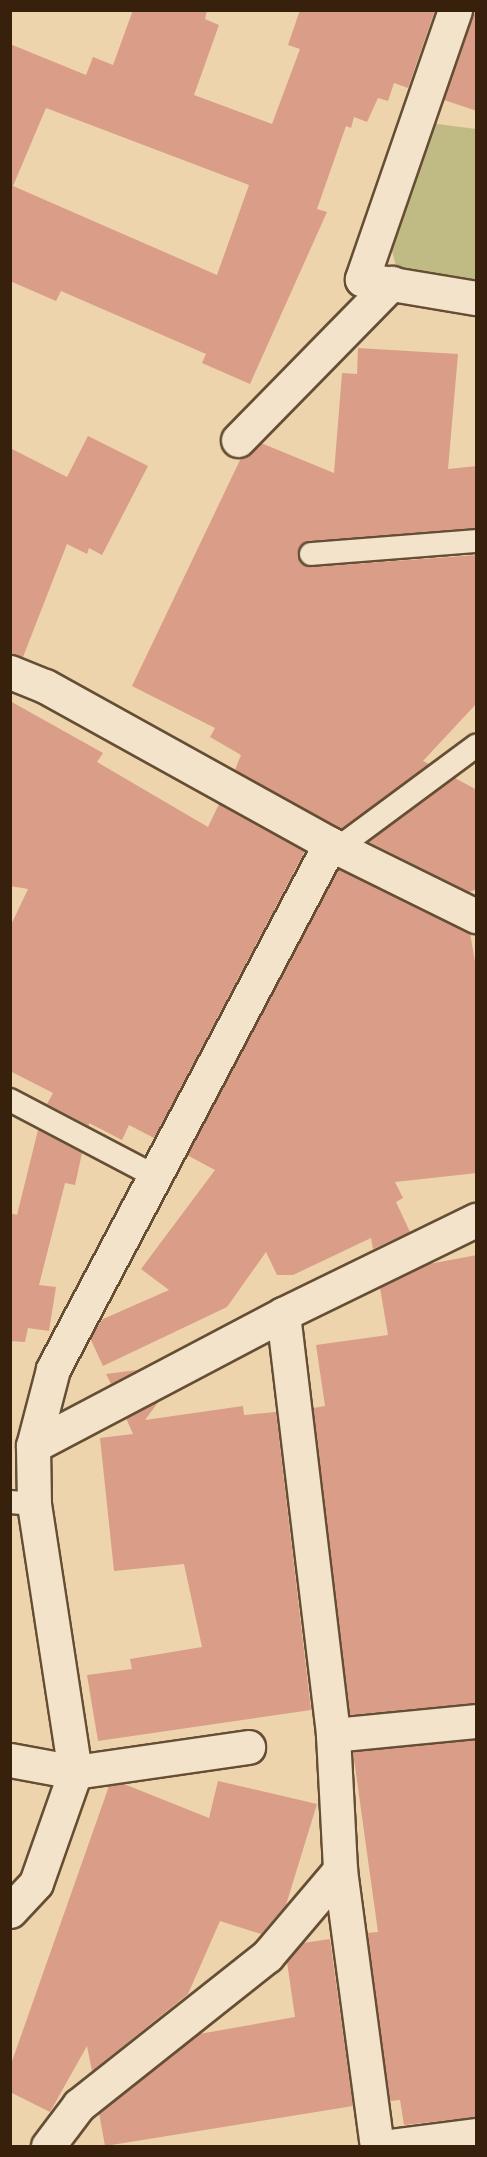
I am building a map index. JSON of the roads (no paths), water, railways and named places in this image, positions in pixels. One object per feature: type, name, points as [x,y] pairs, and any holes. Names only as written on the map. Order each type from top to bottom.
[{"type":"street","points":[[454,10],[362,279],[477,298]]},
{"type":"street","points":[[238,440],[392,284]]},
{"type":"street","points":[[10,672],[45,686],[334,846],[477,916]]},
{"type":"street","points":[[10,1911],[36,1883],[75,1772],[22,1503],[33,1446],[53,1369],[153,1175],[334,846]]},
{"type":"street","points":[[33,1446],[283,1314],[477,1220]]},
{"type":"street","points":[[283,1314],[333,1735],[340,1870],[377,2146]]},
{"type":"street","points":[[333,1735],[477,1720]]},
{"type":"street","points":[[10,1760],[75,1772],[248,1747]]},
{"type":"street","points":[[48,2146],[79,2105],[267,1956],[340,1870]]},
{"type":"street","points":[[390,2146],[477,2135]]},
{"type":"lane","points":[[311,554],[477,541]]},
{"type":"lane","points":[[334,846],[477,746]]},
{"type":"lane","points":[[10,1101],[153,1175]]}]
